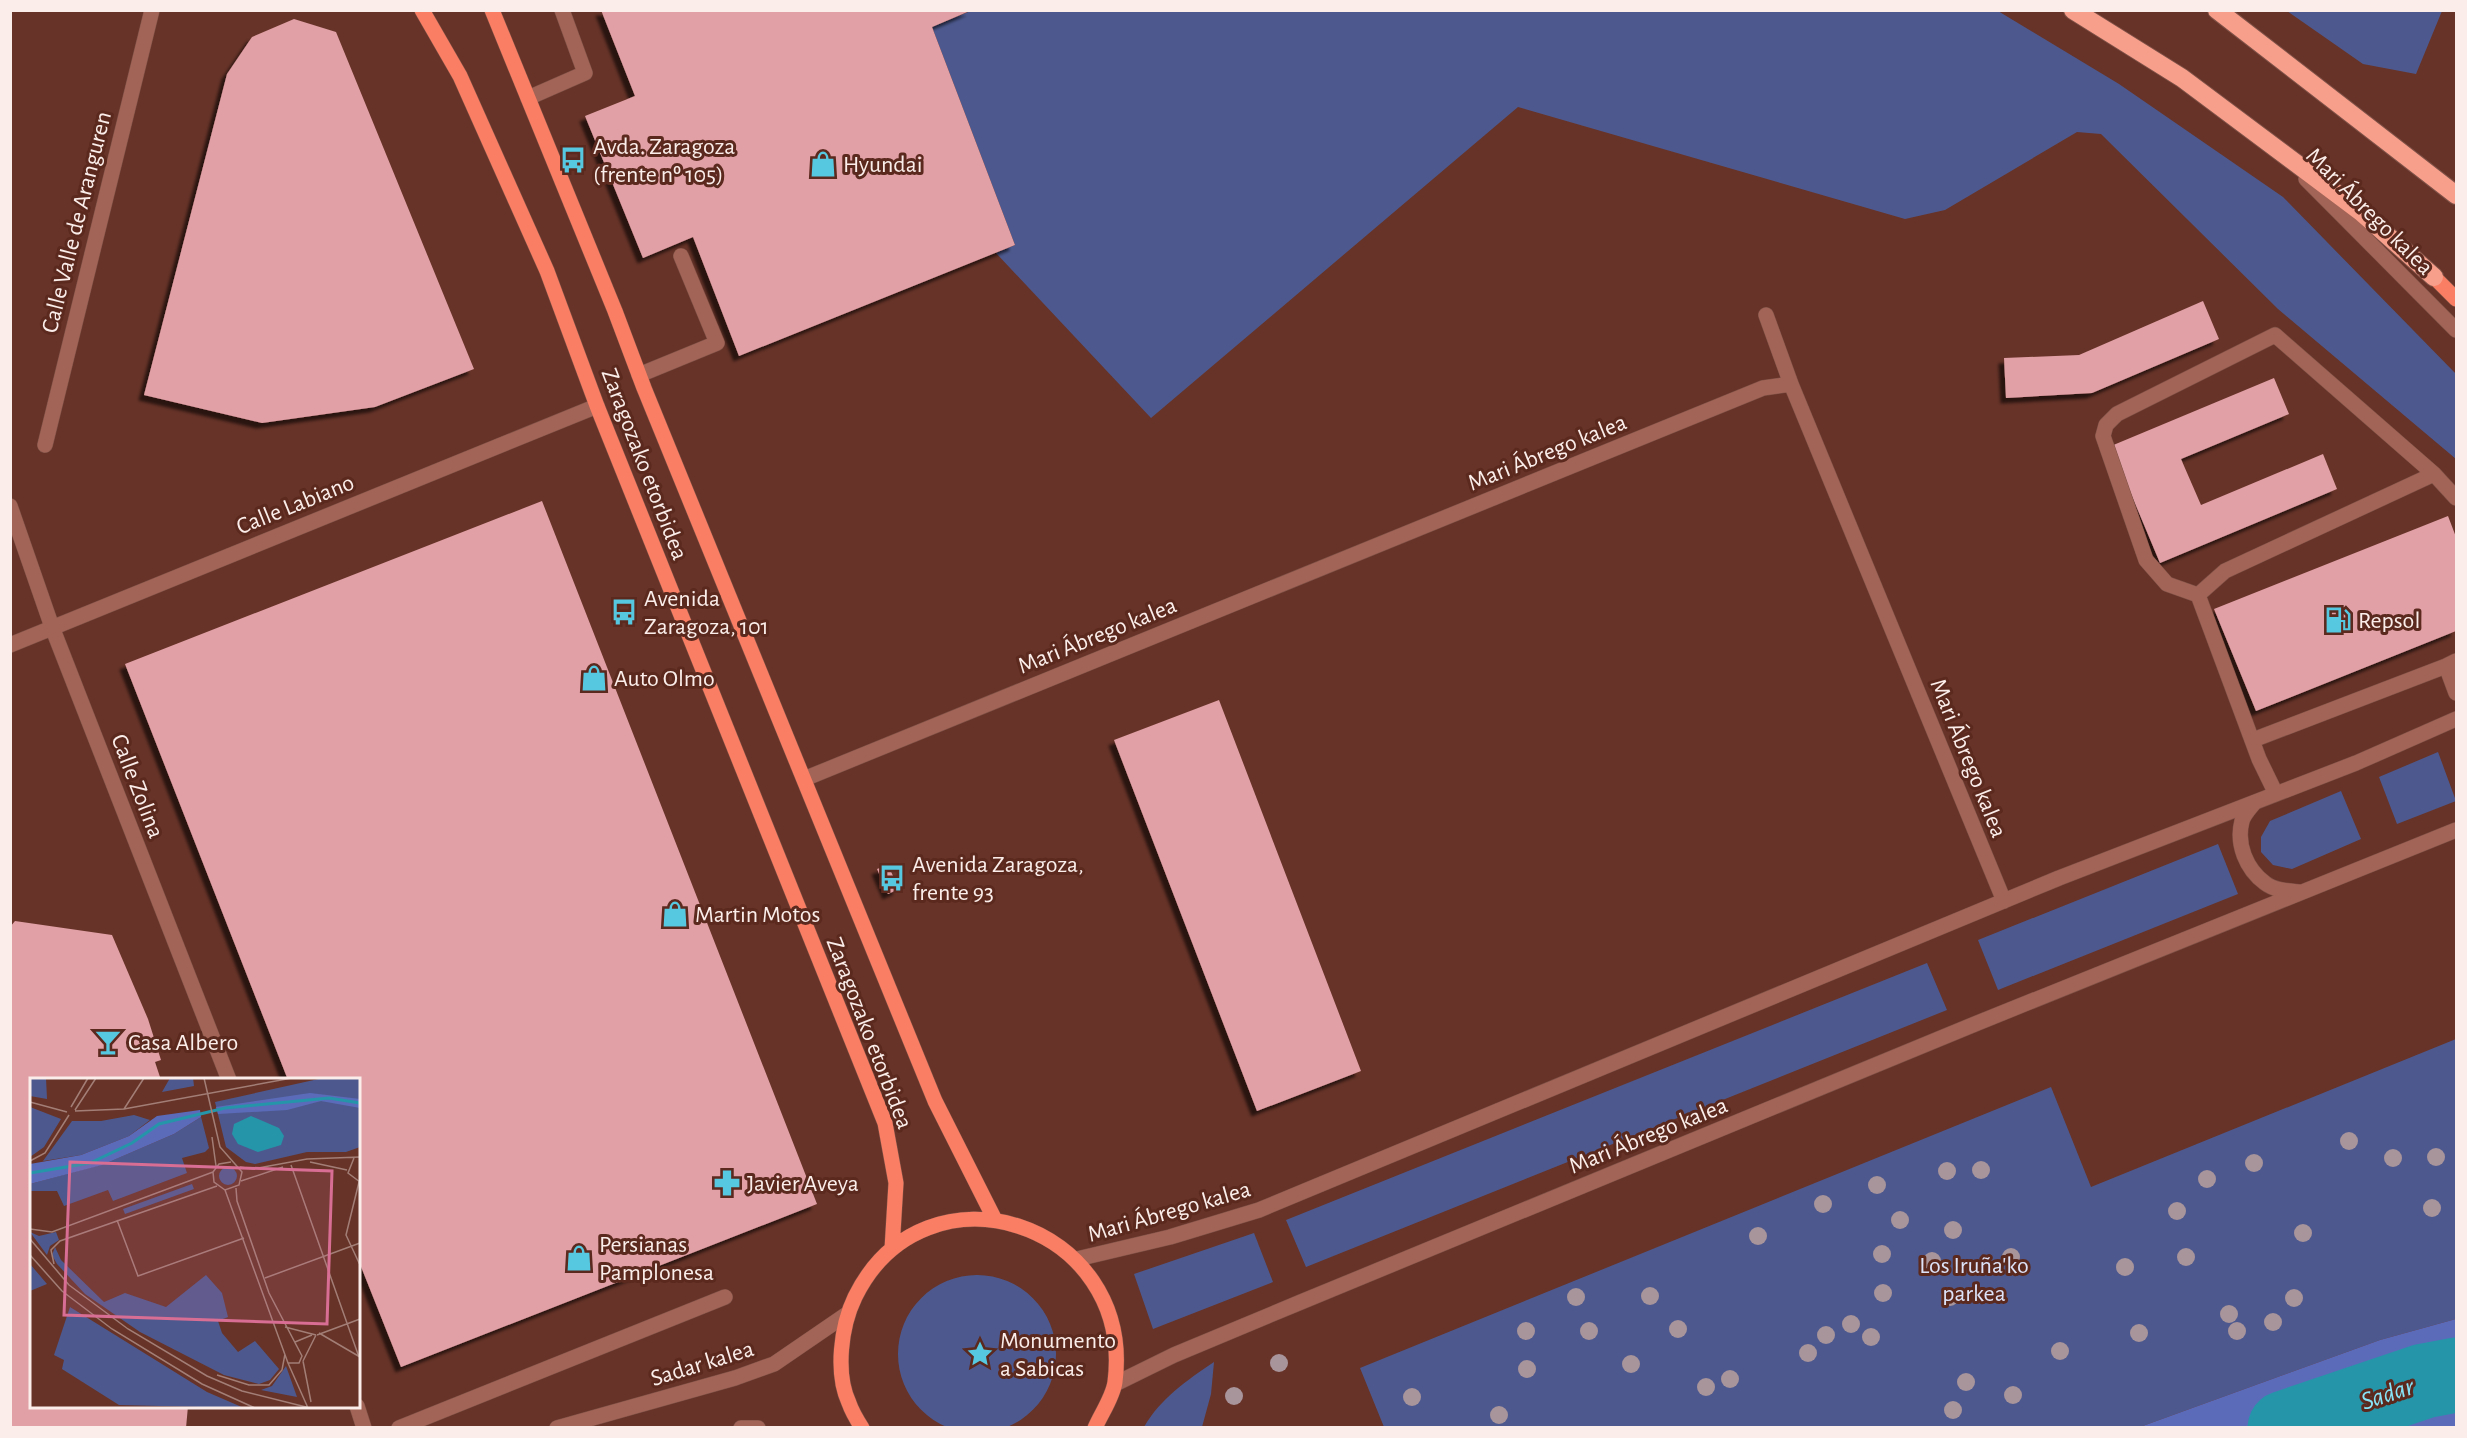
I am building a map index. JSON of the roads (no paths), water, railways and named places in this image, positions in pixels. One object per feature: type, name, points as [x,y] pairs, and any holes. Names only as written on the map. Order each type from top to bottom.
[{"type":"highway","points":[[2073,10],[2182,78],[2361,212],[2434,277]]},
{"type":"highway","points":[[2217,10],[2457,195]]},
{"type":"main road","name":"Zaragozako etorbidea","points":[[422,10],[460,76],[537,250],[597,406],[885,1123],[896,1183],[892,1249]]},
{"type":"main road","name":"Zaragozako etorbidea","points":[[492,10],[935,1101],[995,1220]]},
{"type":"main road","points":[[2434,277],[2457,299]]},
{"type":"main road","points":[[862,1428],[848,1401],[840,1358],[847,1314],[865,1279],[892,1249],[923,1230],[958,1220],[995,1220],[1039,1233],[1077,1260],[1104,1296],[1117,1340],[1115,1384],[1095,1428]]},
{"type":"street","name":"Calle Valle de Aranguren","points":[[45,445],[152,10]]},
{"type":"street","points":[[528,98],[585,74],[562,10]]},
{"type":"street","name":"Mari Ábrego kalea","points":[[2277,149],[2457,330]]},
{"type":"street","points":[[639,375],[717,343],[681,256]]},
{"type":"street","points":[[1766,315],[1791,384]]},
{"type":"street","points":[[2276,794],[2198,595],[2167,584],[2146,560],[2103,436],[2106,425],[2117,414],[2275,335],[2434,474],[2457,498]]},
{"type":"street","name":"Mari Ábrego kalea","points":[[804,779],[1763,388],[1791,384],[2004,902]]},
{"type":"street","name":"Calle Labiano","points":[[10,645],[597,406]]},
{"type":"street","points":[[2198,595],[2225,571],[2434,474]]},
{"type":"street","name":"Calle Zolina","points":[[10,506],[22,535],[52,627],[228,1078]]},
{"type":"street","points":[[2253,740],[2451,664],[2457,693]]},
{"type":"street","name":"Mari Ábrego kalea","points":[[1077,1260],[1170,1237],[1258,1210],[2004,902],[2356,763],[2457,719]]},
{"type":"street","points":[[2255,802],[2243,819],[2240,835],[2245,862],[2266,884],[2283,890],[2302,892]]},
{"type":"street","name":"Mari Ábrego kalea","points":[[1115,1384],[1174,1355],[1301,1302],[1975,1024],[2457,830]]},
{"type":"street","points":[[399,1428],[725,1297]]},
{"type":"street","name":"Sadar kalea","points":[[557,1428],[735,1378],[774,1364],[847,1314]]},
{"type":"street","points":[[357,1408],[364,1428]]},
{"type":"street","points":[[741,1428],[758,1428]]},
{"type":"waterway","name":"Sadar","points":[[2285,1428],[2424,1381],[2456,1375]]},
{"type":"place","name":"Avda. Zaragoza (frente nº 105)","points":[[573,160]]},
{"type":"place","name":"Hyundai","points":[[823,164]]},
{"type":"place","name":"Avenida Zaragoza, 101","points":[[624,612]]},
{"type":"place","name":"Repsol","points":[[2338,620]]},
{"type":"place","name":"Auto Olmo","points":[[594,678]]},
{"type":"place","name":"Avenida Zaragoza, frente 93","points":[[892,878]]},
{"type":"place","name":"Martin Motos","points":[[675,914]]},
{"type":"place","name":"Casa Albero","points":[[108,1042]]},
{"type":"place","name":"Javier Aveya","points":[[727,1183]]},
{"type":"place","name":"Persianas Pamplonesa","points":[[579,1258]]},
{"type":"place","name":"Monumento a Sabicas","points":[[980,1354]]},
{"type":"park label","name":"Los Iruña'ko parkea","points":[[1974,1279]]}]
